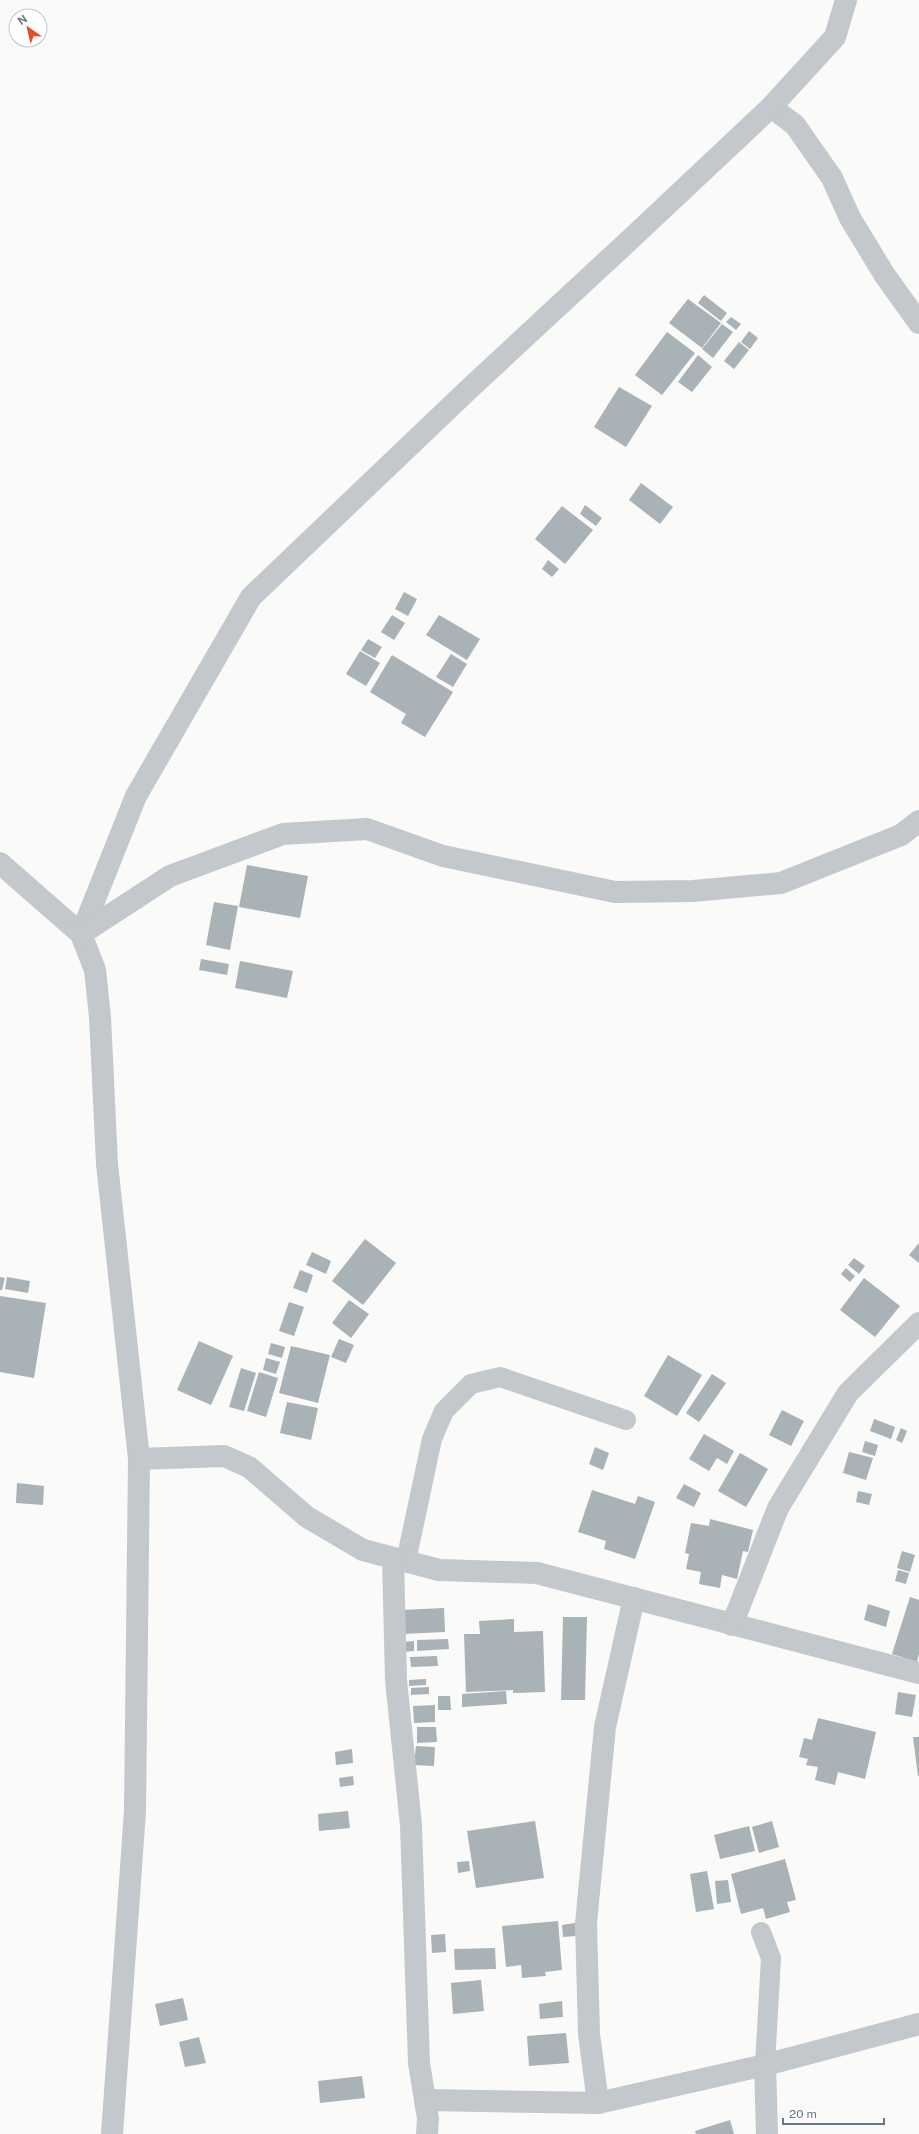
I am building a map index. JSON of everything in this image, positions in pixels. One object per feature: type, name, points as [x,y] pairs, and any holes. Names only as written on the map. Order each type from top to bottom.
[{"type":"street","points":[[81,934],[136,796],[251,597],[469,389],[771,107],[835,37],[846,0]]},
{"type":"street","points":[[771,107],[795,125],[832,178],[850,218],[884,274],[919,323]]},
{"type":"street","points":[[81,934],[170,876],[283,834],[368,830],[443,856],[615,892],[693,891],[781,883],[901,835],[919,821]]},
{"type":"street","points":[[0,862],[81,934],[95,970],[100,1017],[107,1164],[139,1459],[135,1811],[112,2134]]},
{"type":"street","points":[[732,1625],[778,1508],[848,1393],[919,1322]]},
{"type":"street","points":[[139,1459],[224,1456],[249,1467],[313,1521],[363,1550],[399,1560],[439,1570],[537,1573],[919,1673]]},
{"type":"street","points":[[399,1560],[396,1680],[411,1825],[419,2063],[428,2119],[427,2134]]},
{"type":"street","points":[[598,2103],[589,2034],[586,1923],[605,1726],[634,1598]]},
{"type":"street","points":[[425,2100],[598,2103],[765,2065],[919,2024]]},
{"type":"street","points":[[765,2065],[767,2134]]},
{"type":"lane","points":[[399,1560],[432,1439],[444,1411],[471,1384],[500,1377],[626,1420]]},
{"type":"lane","points":[[761,1932],[771,1958],[765,2065]]},
{"type":"building","points":[[704,295],[727,313],[721,321],[698,303]]},
{"type":"building","points":[[688,299],[721,323],[702,348],[669,323]]},
{"type":"building","points":[[731,317],[741,324],[736,330],[726,322]]},
{"type":"building","points":[[722,324],[733,332],[713,358],[702,349]]},
{"type":"building","points":[[749,331],[758,338],[750,349],[741,342]]},
{"type":"building","points":[[667,332],[695,353],[662,395],[635,375]]},
{"type":"building","points":[[739,342],[749,350],[734,369],[724,361]]},
{"type":"building","points":[[698,355],[712,367],[692,392],[678,382]]},
{"type":"building","points":[[619,387],[652,406],[626,447],[594,427]]},
{"type":"building","points":[[641,483],[673,507],[660,524],[629,500]]},
{"type":"building","points":[[585,505],[602,518],[596,526],[580,514]]},
{"type":"building","points":[[562,506],[593,530],[565,564],[535,539]]},
{"type":"building","points":[[548,560],[559,569],[552,577],[542,569]]},
{"type":"building","points":[[404,592],[417,599],[408,616],[395,609]]},
{"type":"building","points":[[392,615],[405,623],[394,640],[381,632]]},
{"type":"building","points":[[439,615],[480,639],[467,660],[426,635]]},
{"type":"building","points":[[368,639],[382,647],[375,658],[361,650]]},
{"type":"building","points":[[360,651],[380,663],[366,686],[346,674]]},
{"type":"building","points":[[451,654],[467,664],[453,687],[436,677]]},
{"type":"building","points":[[392,655],[453,692],[425,737],[401,723],[406,714],[370,692]]},
{"type":"building","points":[[247,865],[308,876],[300,918],[239,907]]},
{"type":"building","points":[[214,902],[238,906],[230,950],[206,945]]},
{"type":"building","points":[[201,959],[229,964],[227,975],[199,970]]},
{"type":"building","points":[[240,961],[293,971],[287,998],[235,988]]},
{"type":"building","points":[[365,1239],[396,1263],[363,1305],[332,1281]]},
{"type":"building","points":[[919,1243],[919,1263],[909,1255]]},
{"type":"building","points":[[312,1252],[331,1261],[326,1274],[306,1265]]},
{"type":"building","points":[[854,1258],[865,1266],[859,1274],[848,1265]]},
{"type":"building","points":[[846,1268],[855,1276],[850,1282],[841,1274]]},
{"type":"building","points":[[300,1270],[313,1275],[307,1293],[293,1288]]},
{"type":"building","points":[[0,1277],[5,1278],[2,1290],[0,1290]]},
{"type":"building","points":[[7,1277],[30,1281],[28,1293],[5,1289]]},
{"type":"building","points":[[864,1278],[900,1306],[875,1337],[840,1310]]},
{"type":"building","points":[[0,1296],[46,1303],[34,1378],[0,1372]]},
{"type":"building","points":[[349,1300],[369,1314],[351,1338],[332,1323]]},
{"type":"building","points":[[289,1302],[304,1307],[294,1336],[279,1331]]},
{"type":"building","points":[[339,1339],[354,1345],[346,1363],[331,1357]]},
{"type":"building","points":[[199,1341],[233,1356],[211,1405],[177,1390]]},
{"type":"building","points":[[271,1343],[285,1347],[282,1358],[268,1354]]},
{"type":"building","points":[[291,1346],[330,1355],[318,1403],[279,1393]]},
{"type":"building","points":[[668,1355],[702,1375],[677,1416],[644,1396]]},
{"type":"building","points":[[266,1358],[280,1362],[276,1374],[263,1370]]},
{"type":"building","points":[[241,1368],[256,1373],[244,1411],[229,1407]]},
{"type":"building","points":[[259,1372],[278,1378],[266,1417],[247,1411]]},
{"type":"building","points":[[712,1374],[726,1383],[699,1422],[686,1413]]},
{"type":"building","points":[[287,1402],[318,1408],[311,1440],[280,1433]]},
{"type":"building","points":[[782,1410],[804,1421],[791,1446],[769,1435]]},
{"type":"building","points":[[874,1419],[895,1427],[891,1439],[870,1431]]},
{"type":"building","points":[[901,1428],[907,1431],[902,1443],[896,1440]]},
{"type":"building","points":[[704,1434],[734,1451],[727,1464],[717,1458],[709,1471],[689,1459]]},
{"type":"building","points":[[865,1441],[878,1445],[875,1456],[862,1452]]},
{"type":"building","points":[[595,1447],[609,1453],[603,1470],[589,1464]]},
{"type":"building","points":[[849,1452],[873,1458],[866,1480],[843,1473]]},
{"type":"building","points":[[740,1453],[768,1469],[746,1507],[718,1491]]},
{"type":"building","points":[[17,1483],[44,1486],[43,1505],[16,1503]]},
{"type":"building","points":[[684,1484],[701,1493],[694,1507],[676,1498]]},
{"type":"building","points":[[592,1490],[635,1504],[638,1496],[655,1502],[635,1559],[604,1549],[606,1541],[578,1532]]},
{"type":"building","points":[[858,1491],[872,1494],[869,1505],[856,1502]]},
{"type":"building","points":[[710,1519],[753,1530],[748,1552],[743,1551],[737,1579],[722,1575],[720,1588],[699,1584],[701,1572],[686,1569],[689,1554],[685,1553],[691,1523],[709,1526]]},
{"type":"building","points":[[902,1551],[915,1555],[910,1572],[897,1568]]},
{"type":"building","points":[[898,1570],[909,1573],[906,1584],[895,1581]]},
{"type":"building","points":[[910,1597],[919,1600],[919,1654],[917,1662],[892,1654]]},
{"type":"building","points":[[868,1604],[890,1611],[886,1627],[864,1620]]},
{"type":"building","points":[[444,1608],[445,1632],[402,1634],[401,1610]]},
{"type":"building","points":[[563,1617],[587,1617],[585,1700],[561,1700]]},
{"type":"building","points":[[514,1619],[514,1632],[543,1631],[545,1692],[513,1693],[513,1690],[466,1692],[464,1634],[480,1634],[479,1621]]},
{"type":"building","points":[[448,1639],[449,1649],[417,1651],[417,1640]]},
{"type":"building","points":[[414,1641],[414,1651],[401,1652],[401,1642]]},
{"type":"building","points":[[437,1656],[438,1666],[411,1667],[410,1657]]},
{"type":"building","points":[[426,1679],[426,1685],[409,1686],[409,1680]]},
{"type":"building","points":[[429,1687],[429,1694],[411,1695],[411,1688]]},
{"type":"building","points":[[506,1691],[507,1704],[462,1707],[462,1694]]},
{"type":"building","points":[[898,1692],[916,1695],[912,1717],[895,1714]]},
{"type":"building","points":[[438,1696],[450,1696],[451,1710],[438,1710]]},
{"type":"building","points":[[435,1705],[435,1722],[414,1723],[413,1706]]},
{"type":"building","points":[[818,1718],[876,1732],[865,1779],[838,1772],[835,1785],[815,1780],[818,1767],[806,1765],[808,1759],[799,1757],[804,1738],[812,1740]]},
{"type":"building","points":[[417,1727],[436,1727],[437,1742],[417,1743]]},
{"type":"building","points":[[913,1737],[919,1737],[919,1776],[918,1776]]},
{"type":"building","points":[[416,1746],[435,1747],[434,1766],[414,1765]]},
{"type":"building","points":[[352,1749],[353,1763],[336,1765],[335,1752]]},
{"type":"building","points":[[353,1776],[354,1785],[340,1787],[339,1778]]},
{"type":"building","points":[[348,1811],[350,1828],[319,1831],[318,1814]]},
{"type":"building","points":[[535,1821],[544,1878],[476,1888],[467,1831]]},
{"type":"building","points":[[772,1821],[779,1847],[759,1853],[752,1827]]},
{"type":"building","points":[[749,1826],[755,1851],[720,1859],[714,1835]]},
{"type":"building","points":[[785,1859],[796,1900],[787,1902],[790,1912],[766,1919],[763,1908],[741,1914],[731,1874]]},
{"type":"building","points":[[469,1861],[470,1871],[458,1873],[457,1862]]},
{"type":"building","points":[[707,1871],[714,1909],[696,1912],[690,1874]]},
{"type":"building","points":[[728,1880],[731,1902],[717,1904],[715,1881]]},
{"type":"building","points":[[558,1921],[562,1970],[545,1972],[546,1976],[522,1978],[521,1965],[506,1967],[502,1926]]},
{"type":"building","points":[[575,1923],[576,1936],[563,1937],[562,1925]]},
{"type":"building","points":[[445,1934],[446,1952],[432,1953],[431,1935]]},
{"type":"building","points":[[495,1948],[496,1969],[455,1970],[454,1949]]},
{"type":"building","points":[[481,1980],[484,2011],[453,2014],[451,1983]]},
{"type":"building","points":[[183,1998],[188,2020],[160,2026],[155,2004]]},
{"type":"building","points":[[562,2001],[563,2017],[540,2019],[539,2004]]},
{"type":"building","points":[[566,2033],[569,2063],[529,2066],[527,2036]]},
{"type":"building","points":[[199,2037],[206,2063],[185,2067],[179,2042]]},
{"type":"building","points":[[362,2076],[365,2098],[320,2103],[318,2081]]},
{"type":"building","points":[[730,2120],[734,2134],[696,2134],[695,2131]]}]
